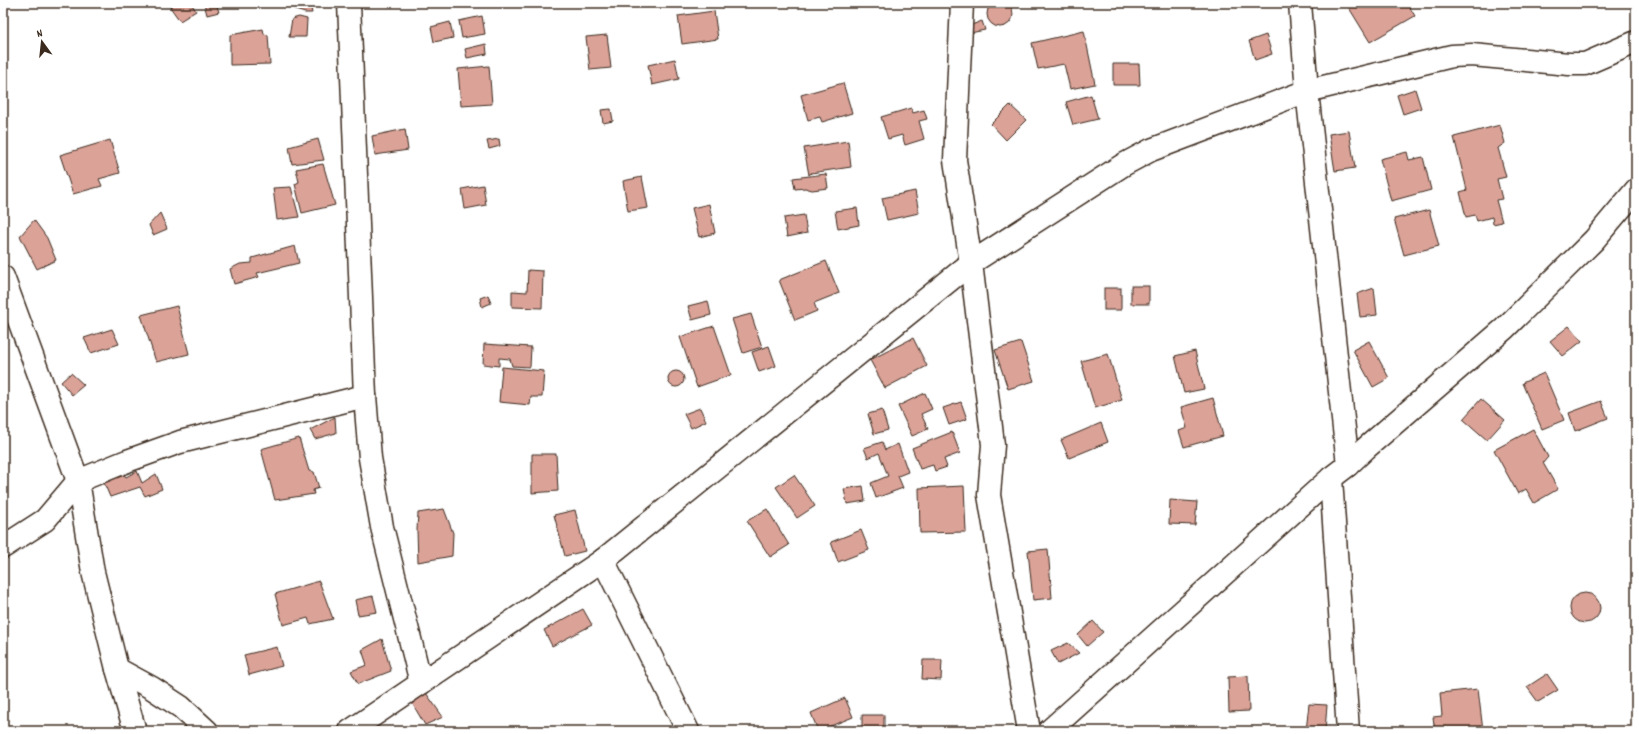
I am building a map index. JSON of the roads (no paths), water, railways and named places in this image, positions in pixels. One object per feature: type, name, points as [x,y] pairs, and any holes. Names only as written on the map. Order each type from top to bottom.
[{"type":"street","points":[[349,3],[365,396],[370,458],[382,527],[422,683]]},
{"type":"street","points":[[962,3],[956,160],[993,445],[989,495],[1029,731]]},
{"type":"street","points":[[1300,3],[1307,91],[1348,466]]},
{"type":"street","points":[[351,731],[603,560],[970,263],[1130,161],[1151,150],[1307,91],[1452,56],[1472,54],[1569,64],[1585,64],[1636,42]]},
{"type":"street","points":[[1050,731],[1331,478],[1348,466],[1366,448],[1504,329],[1594,240],[1636,190]]},
{"type":"street","points":[[3,278],[78,481],[93,572],[117,669],[135,731]]},
{"type":"street","points":[[3,547],[45,520],[78,481],[180,442],[365,396]]},
{"type":"street","points":[[1331,478],[1348,731]]},
{"type":"street","points":[[603,560],[688,731]]},
{"type":"street","points":[[117,669],[152,688],[181,707],[207,731]]}]
